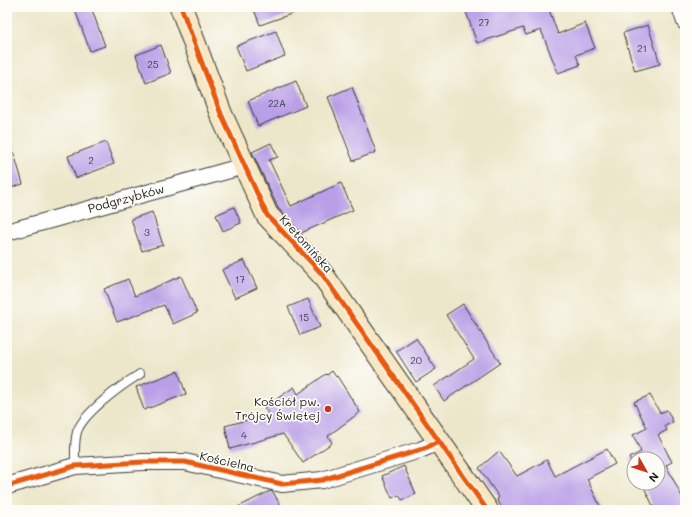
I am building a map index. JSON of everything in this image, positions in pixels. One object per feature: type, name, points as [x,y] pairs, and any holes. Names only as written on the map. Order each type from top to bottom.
[{"type":"street","name":"Kretomińska","points":[[181,7],[221,114],[268,215],[322,274],[487,510]]},
{"type":"street","points":[[680,7],[685,22]]},
{"type":"street","name":"Podgrzybków","points":[[7,232],[244,166]]},
{"type":"street","name":"Kościelna","points":[[7,486],[75,466],[143,462],[185,462],[282,484],[322,480],[420,450],[440,442]]},
{"type":"lane","points":[[75,466],[78,432],[87,418],[105,398],[124,383],[140,374]]},
{"type":"building","points":[[74,7],[91,7],[105,46],[90,51]]},
{"type":"building","points":[[253,7],[305,7],[305,9],[260,25]]},
{"type":"building","points":[[474,7],[548,7],[558,34],[585,23],[595,48],[576,55],[580,65],[558,73],[541,30],[526,35],[523,28],[477,43],[465,9]]},
{"type":"building","points":[[648,25],[660,64],[635,71],[623,33]]},
{"type":"building","points":[[276,31],[285,56],[246,71],[236,46]]},
{"type":"building","points":[[161,45],[171,73],[146,83],[136,55]]},
{"type":"building","points":[[296,81],[306,106],[258,126],[248,101]]},
{"type":"building","points":[[352,87],[376,152],[353,161],[328,97]]},
{"type":"building","points":[[106,142],[114,164],[76,178],[68,156]]},
{"type":"building","points":[[7,143],[11,143],[23,184],[7,189]]},
{"type":"building","points":[[271,143],[278,157],[269,160],[291,206],[341,183],[353,210],[301,233],[278,208],[252,152]]},
{"type":"building","points":[[234,207],[241,223],[223,231],[216,215]]},
{"type":"building","points":[[152,212],[163,245],[142,251],[131,219]]},
{"type":"building","points":[[244,260],[257,288],[235,298],[222,270]]},
{"type":"building","points":[[181,276],[197,313],[173,324],[164,305],[117,322],[104,289],[128,279],[135,296]]},
{"type":"building","points":[[308,299],[320,327],[300,335],[288,307]]},
{"type":"building","points":[[463,304],[500,363],[444,401],[434,386],[474,359],[446,315]]},
{"type":"building","points":[[416,338],[436,369],[416,382],[396,351]]},
{"type":"building","points":[[178,371],[186,394],[144,410],[136,387]]},
{"type":"building","points":[[332,371],[336,377],[337,376],[360,412],[328,436],[332,443],[303,463],[283,434],[230,449],[225,426],[269,414],[264,408],[294,387],[298,394]]},
{"type":"building","points":[[650,395],[660,413],[667,410],[673,422],[665,426],[667,430],[658,435],[672,462],[666,465],[666,451],[641,451],[633,435],[647,428],[634,402]]},
{"type":"building","points":[[607,449],[615,464],[587,479],[602,510],[503,510],[497,499],[499,497],[479,468],[499,451],[517,476],[547,460],[555,476]]},
{"type":"building","points":[[666,465],[685,503],[685,510],[655,510],[646,491],[666,491]]},
{"type":"building","points":[[404,466],[416,494],[402,500],[399,495],[392,498],[382,476]]},
{"type":"building","points":[[270,491],[273,492],[283,510],[232,510]]},
{"type":"cycle path","points":[[181,7],[221,114],[267,215],[322,274],[487,510]]},
{"type":"cycle path","points":[[7,486],[75,466],[143,462],[185,462],[282,484],[322,480],[420,450],[439,442]]},
{"type":"place","name":"Kościół pw. Trójcy Świętej","points":[[328,409]]}]
